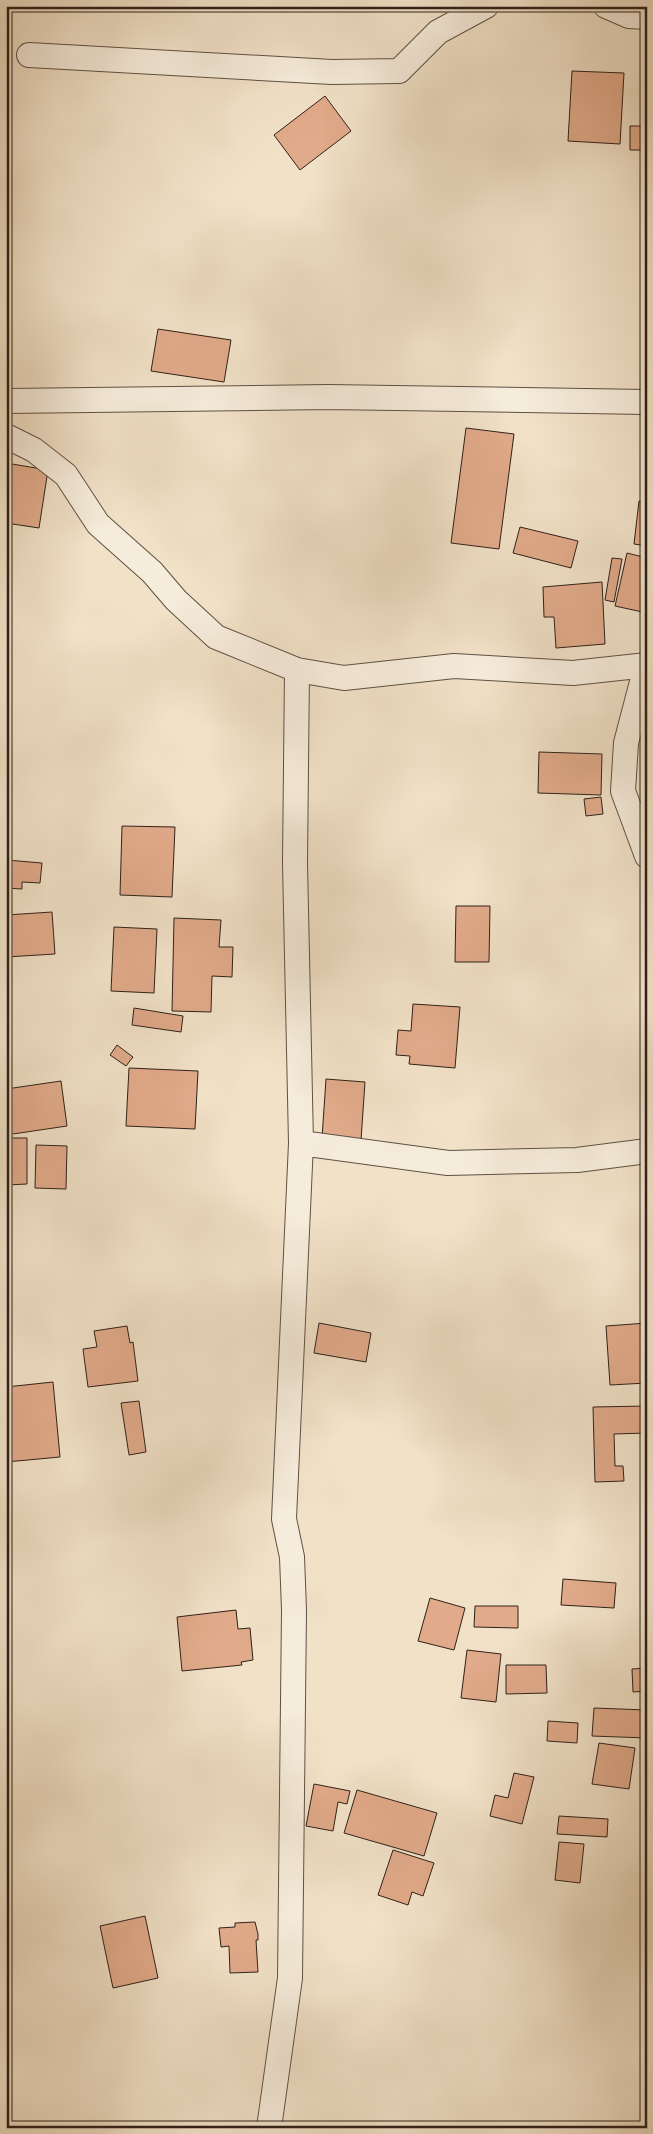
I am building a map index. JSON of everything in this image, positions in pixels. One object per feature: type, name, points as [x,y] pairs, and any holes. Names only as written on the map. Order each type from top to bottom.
[{"type":"street","points":[[30,54],[332,72],[399,71],[438,32],[486,6]]},
{"type":"street","points":[[606,6],[629,16],[647,17]]},
{"type":"street","points":[[6,401],[328,397],[647,402]]},
{"type":"street","points":[[6,436],[34,450],[66,475],[98,524],[152,572],[176,600],[216,637],[297,670],[344,678],[454,666],[573,673],[647,665]]},
{"type":"street","points":[[269,2128],[290,1978],[294,1610],[292,1557],[284,1519],[302,1142],[295,863],[297,670]]},
{"type":"street","points":[[647,672],[643,678],[626,743],[623,791],[647,856]]},
{"type":"street","points":[[302,1142],[448,1163],[577,1160],[647,1150]]},
{"type":"building","points":[[572,71],[624,73],[620,144],[568,141]]},
{"type":"building","points":[[325,96],[351,131],[300,170],[274,135]]},
{"type":"building","points":[[630,126],[647,126],[647,150],[630,150]]},
{"type":"building","points":[[158,329],[231,340],[224,382],[151,371]]},
{"type":"building","points":[[466,428],[514,434],[499,549],[451,543]]},
{"type":"building","points":[[12,464],[48,470],[39,528],[6,523],[6,499]]},
{"type":"building","points":[[639,501],[647,502],[647,546],[634,544]]},
{"type":"building","points":[[520,527],[578,541],[571,568],[513,553]]},
{"type":"building","points":[[627,553],[647,558],[647,613],[615,606]]},
{"type":"building","points":[[612,558],[622,559],[614,602],[605,600]]},
{"type":"building","points":[[602,582],[605,644],[556,648],[554,617],[544,617],[543,587]]},
{"type":"building","points":[[539,752],[602,754],[601,795],[538,793]]},
{"type":"building","points":[[601,797],[603,814],[586,816],[584,799]]},
{"type":"building","points":[[122,826],[175,827],[172,897],[120,895]]},
{"type":"building","points":[[6,860],[42,863],[40,883],[22,882],[22,889],[6,888]]},
{"type":"building","points":[[456,906],[490,906],[489,962],[455,962]]},
{"type":"building","points":[[52,912],[55,954],[6,957],[6,915]]},
{"type":"building","points":[[174,918],[221,920],[219,947],[233,947],[232,977],[212,976],[211,1012],[172,1011]]},
{"type":"building","points":[[114,927],[157,929],[154,993],[111,991]]},
{"type":"building","points":[[413,1004],[460,1007],[455,1068],[409,1064],[410,1056],[396,1055],[398,1030],[411,1031]]},
{"type":"building","points":[[134,1008],[183,1016],[181,1032],[132,1025]]},
{"type":"building","points":[[117,1045],[133,1057],[126,1066],[110,1055]]},
{"type":"building","points":[[129,1068],[198,1071],[195,1129],[126,1126]]},
{"type":"building","points":[[326,1079],[365,1082],[361,1140],[322,1138]]},
{"type":"building","points":[[61,1081],[67,1126],[6,1135],[6,1089]]},
{"type":"building","points":[[6,1138],[27,1138],[27,1184],[6,1185]]},
{"type":"building","points":[[36,1145],[67,1146],[66,1189],[35,1188]]},
{"type":"building","points":[[319,1323],[371,1333],[366,1362],[314,1353]]},
{"type":"building","points":[[647,1323],[647,1383],[610,1385],[606,1326]]},
{"type":"building","points":[[127,1326],[130,1343],[133,1342],[138,1381],[88,1387],[83,1349],[97,1347],[94,1331]]},
{"type":"building","points":[[53,1382],[60,1457],[6,1462],[6,1387]]},
{"type":"building","points":[[139,1401],[146,1452],[129,1455],[121,1403]]},
{"type":"building","points":[[647,1406],[647,1433],[614,1434],[615,1466],[623,1466],[624,1481],[595,1482],[593,1407]]},
{"type":"building","points":[[563,1579],[616,1583],[614,1608],[561,1605]]},
{"type":"building","points":[[430,1598],[465,1608],[454,1650],[418,1641]]},
{"type":"building","points":[[475,1606],[518,1606],[518,1628],[474,1627]]},
{"type":"building","points":[[236,1610],[238,1629],[250,1628],[253,1660],[241,1662],[242,1665],[182,1671],[177,1617]]},
{"type":"building","points":[[467,1650],[501,1654],[496,1702],[461,1698]]},
{"type":"building","points":[[506,1665],[546,1665],[547,1693],[506,1694]]},
{"type":"building","points":[[647,1668],[647,1691],[633,1692],[632,1669]]},
{"type":"building","points":[[594,1708],[647,1710],[647,1738],[592,1736]]},
{"type":"building","points":[[548,1721],[578,1723],[577,1743],[547,1741]]},
{"type":"building","points":[[599,1743],[635,1748],[629,1789],[592,1784]]},
{"type":"building","points":[[514,1773],[534,1777],[522,1824],[490,1816],[495,1795],[508,1798]]},
{"type":"building","points":[[314,1784],[350,1791],[347,1804],[338,1802],[333,1831],[306,1826]]},
{"type":"building","points":[[357,1790],[437,1813],[424,1856],[344,1833]]},
{"type":"building","points":[[559,1816],[608,1819],[607,1837],[557,1834]]},
{"type":"building","points":[[559,1842],[584,1844],[580,1883],[555,1880]]},
{"type":"building","points":[[393,1850],[434,1863],[423,1896],[412,1892],[408,1905],[378,1895]]},
{"type":"building","points":[[145,1916],[158,1978],[113,1988],[100,1926]]},
{"type":"building","points":[[255,1922],[258,1934],[258,1940],[256,1940],[258,1972],[230,1973],[229,1946],[221,1947],[219,1928],[235,1927],[235,1923]]}]
